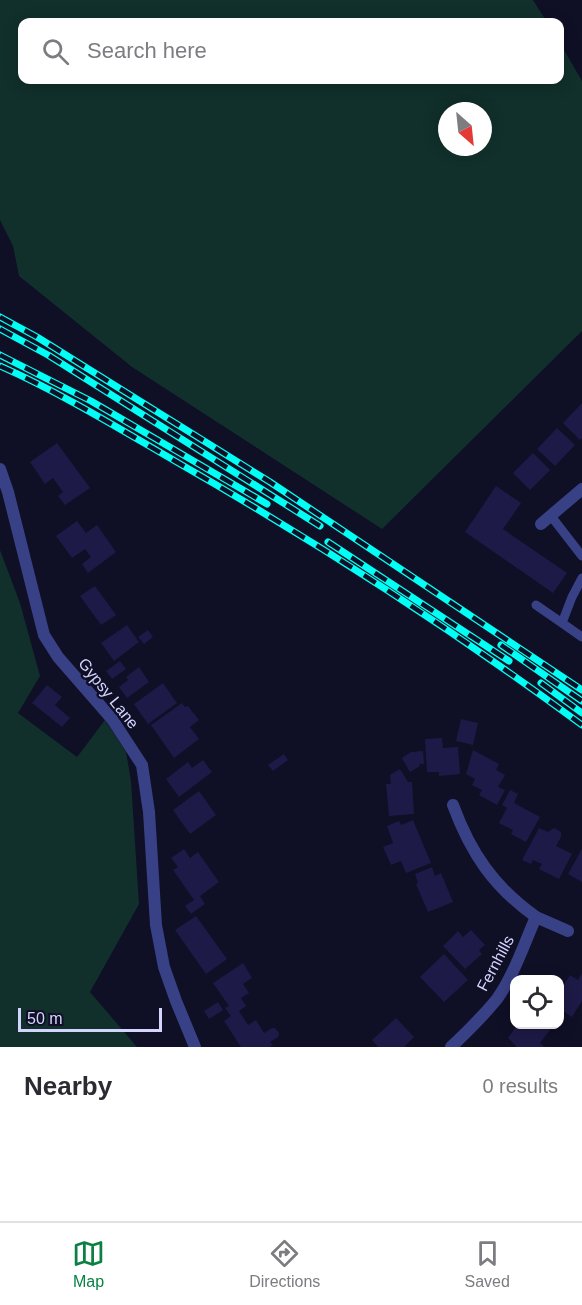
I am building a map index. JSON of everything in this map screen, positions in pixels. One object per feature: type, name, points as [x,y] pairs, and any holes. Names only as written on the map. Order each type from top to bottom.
[{"type":"street","name":"Gypsy Lane","points":[[0,469],[8,492],[44,635],[58,657],[112,718],[142,765],[149,812],[156,925],[164,967],[195,1047]]},
{"type":"street","points":[[546,520],[582,489]]},
{"type":"street","points":[[453,805],[465,835],[495,882],[514,901],[536,917],[568,932]]},
{"type":"street","name":"Fernhills","points":[[451,1047],[476,1023],[497,998],[508,980],[536,917]]},
{"type":"lane","points":[[546,520],[582,556]]},
{"type":"lane","points":[[562,623],[582,578]]},
{"type":"lane","points":[[536,605],[582,637]]},
{"type":"green space","points":[[0,0],[533,0],[544,18],[18,18],[18,84],[564,84],[564,50],[582,81],[582,331],[382,529],[132,367],[19,276],[13,246],[0,220]]},
{"type":"green space","points":[[0,550],[20,603],[40,676],[18,713],[77,757],[105,720],[126,752],[131,781],[139,904],[90,992],[137,1047],[0,1047]]},
{"type":"building","points":[[582,403],[582,438],[580,440],[563,423]]},
{"type":"building","points":[[557,428],[575,445],[555,466],[537,449]]},
{"type":"building","points":[[57,443],[90,488],[65,505],[58,496],[63,492],[53,478],[45,484],[30,462]]},
{"type":"building","points":[[533,453],[550,470],[530,490],[513,473]]},
{"type":"building","points":[[496,486],[521,503],[503,529],[567,573],[553,593],[465,532]]},
{"type":"building","points":[[77,521],[86,533],[97,525],[116,552],[88,573],[82,564],[91,557],[85,549],[72,558],[56,536]]},
{"type":"building","points":[[95,586],[116,615],[101,625],[80,596]]},
{"type":"building","points":[[127,625],[139,642],[114,661],[101,643]]},
{"type":"building","points":[[148,630],[153,637],[144,644],[138,637]]},
{"type":"building","points":[[120,661],[126,669],[112,679],[106,671]]},
{"type":"building","points":[[139,667],[149,682],[127,698],[119,687],[128,680],[126,677]]},
{"type":"building","points":[[163,683],[177,703],[148,724],[134,704]]},
{"type":"building","points":[[47,685],[62,697],[55,705],[70,718],[62,727],[32,703]]},
{"type":"building","points":[[182,703],[185,707],[188,706],[199,720],[190,727],[199,739],[174,758],[151,725]]},
{"type":"building","points":[[461,719],[478,723],[473,745],[456,741]]},
{"type":"building","points":[[442,738],[443,748],[458,747],[460,774],[439,776],[439,772],[427,772],[425,739]]},
{"type":"building","points":[[473,750],[499,764],[496,770],[505,775],[498,787],[505,790],[497,805],[479,795],[482,790],[472,785],[475,779],[466,774]]},
{"type":"building","points":[[423,751],[424,764],[419,764],[420,766],[410,772],[402,758],[411,752]]},
{"type":"building","points":[[284,754],[288,760],[273,771],[268,765]]},
{"type":"building","points":[[203,760],[212,772],[179,797],[166,779],[188,762],[192,768]]},
{"type":"building","points":[[400,769],[408,782],[412,782],[414,814],[389,816],[386,784],[391,784],[390,775]]},
{"type":"building","points":[[510,790],[518,794],[514,803],[540,817],[526,842],[511,834],[513,830],[499,823],[507,808],[502,805]]},
{"type":"building","points":[[199,791],[216,815],[190,834],[173,810]]},
{"type":"building","points":[[413,820],[431,863],[406,873],[401,861],[391,865],[383,847],[393,843],[387,826],[399,821],[401,825]]},
{"type":"building","points":[[539,828],[548,832],[554,828],[561,832],[556,846],[572,854],[559,879],[539,869],[542,864],[533,860],[531,864],[522,860]]},
{"type":"building","points":[[184,849],[190,858],[198,852],[219,882],[200,896],[205,904],[191,914],[185,906],[194,900],[173,870],[178,867],[171,858]]},
{"type":"building","points":[[582,849],[582,882],[568,874]]},
{"type":"building","points":[[432,867],[435,876],[441,873],[453,902],[428,912],[416,884],[418,883],[415,874]]},
{"type":"building","points":[[196,916],[227,959],[206,974],[175,930]]},
{"type":"building","points":[[471,930],[485,945],[479,950],[482,954],[465,969],[443,946],[458,931],[463,937]]},
{"type":"building","points":[[444,954],[468,980],[444,1002],[420,977]]},
{"type":"building","points":[[243,963],[252,978],[243,984],[249,993],[241,998],[246,1006],[239,1011],[248,1025],[256,1020],[264,1033],[275,1028],[279,1033],[278,1037],[270,1042],[273,1045],[269,1047],[241,1047],[224,1021],[231,1016],[225,1008],[229,1006],[213,983]]},
{"type":"building","points":[[582,973],[582,1001],[572,1017],[564,1012],[564,985],[570,975],[578,980]]},
{"type":"building","points":[[218,1002],[223,1010],[209,1019],[204,1011]]},
{"type":"building","points":[[396,1018],[414,1037],[404,1047],[378,1047],[372,1040]]},
{"type":"building","points":[[514,1029],[551,1029],[540,1043],[545,1047],[517,1047],[508,1038]]},
{"type":"railway","points":[[0,317],[37,337],[270,482],[582,690]]},
{"type":"railway","points":[[0,329],[48,355],[320,526]]},
{"type":"railway","points":[[0,355],[91,401],[267,504]]},
{"type":"railway","points":[[0,366],[89,411],[279,522],[433,620],[582,725]]},
{"type":"railway","points":[[328,542],[509,661]]},
{"type":"railway","points":[[501,645],[582,701]]},
{"type":"railway","points":[[541,683],[582,713]]}]
